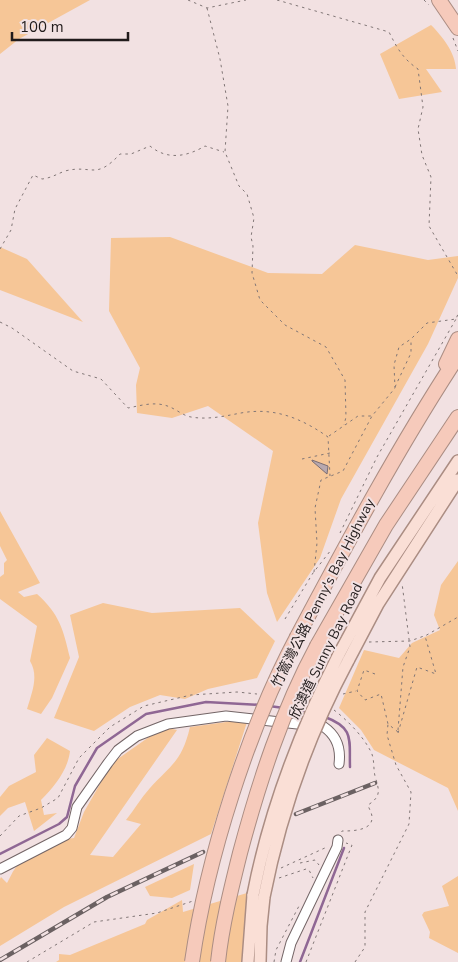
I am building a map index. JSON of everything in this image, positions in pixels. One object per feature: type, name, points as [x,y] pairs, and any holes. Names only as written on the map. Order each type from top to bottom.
[{"type":"highway","points":[[439,0],[458,28]]},
{"type":"highway","points":[[426,405],[458,338]]},
{"type":"highway","points":[[426,405],[458,356]]},
{"type":"highway","name":"竹篙灣公路 Penny's Bay Highway","points":[[192,962],[210,874],[227,814],[255,730],[297,637],[364,512],[426,405]]},
{"type":"highway","name":"竹篙灣公路 Penny's Bay Highway","points":[[218,962],[233,881],[264,772],[288,704],[317,646],[386,525],[457,417]]},
{"type":"main road","name":"欣澳道 Sunny Bay Road","points":[[248,962],[259,896],[300,770],[343,658],[380,578],[458,461]]},
{"type":"main road","name":"欣澳道 Sunny Bay Road","points":[[343,658],[458,480]]},
{"type":"main road","name":"欣澳道 Sunny Bay Road","points":[[259,896],[260,962]]},
{"type":"lane","points":[[0,869],[66,835],[72,828],[77,807],[118,750],[137,736],[168,724],[226,716],[324,727],[333,733],[338,745],[339,764]]},
{"type":"lane","points":[[286,962],[291,943],[338,847],[338,840]]},
{"type":"path","points":[[188,0],[207,8],[246,0]]},
{"type":"path","points":[[277,0],[389,32],[397,49],[406,61],[418,69],[423,107],[418,129],[422,155],[431,176],[429,226],[458,276]]},
{"type":"path","points":[[207,8],[220,59],[228,106],[225,152],[239,186],[247,194],[254,218],[251,237],[253,246],[252,274],[260,300],[285,325],[326,347],[345,380],[346,417],[344,425]]},
{"type":"path","points":[[0,249],[11,230],[15,209],[33,175],[42,179],[66,171],[100,171],[109,166],[120,154],[132,154],[137,150],[150,146],[156,151],[171,155],[188,156],[206,146],[225,152]]},
{"type":"path","points":[[339,536],[377,457],[458,314]]},
{"type":"path","points":[[395,388],[394,365],[398,348],[411,339],[427,323],[456,318]]},
{"type":"path","points":[[0,322],[12,328],[72,371],[101,379],[128,408],[152,403],[168,406],[190,417],[207,418],[258,411],[274,412],[305,422],[328,437],[330,476]]},
{"type":"path","points":[[314,572],[317,543],[315,508],[321,480],[343,471],[372,416],[395,388],[411,353],[411,339]]},
{"type":"path","points":[[328,437],[358,416],[372,416]]},
{"type":"path","points":[[302,460],[330,453]]},
{"type":"path","points":[[285,619],[330,550]]},
{"type":"path","points":[[398,733],[403,667],[410,647],[401,578]]},
{"type":"path","points":[[365,643],[410,641],[425,636],[458,617]]},
{"type":"path","points":[[398,733],[417,667],[436,674],[425,636]]},
{"type":"path","points":[[357,691],[364,670],[375,674]]},
{"type":"path","points":[[340,695],[357,691]]},
{"type":"path","points":[[356,962],[365,947],[365,912],[409,824],[411,792],[396,765],[387,735],[388,724],[381,694],[365,700],[357,691]]},
{"type":"path","points":[[388,724],[398,733]]},
{"type":"path","points":[[300,863],[315,860],[321,867],[324,877]]},
{"type":"path","points":[[279,878],[306,869],[312,874],[311,884]]},
{"type":"path","points":[[274,962],[276,950],[300,904]]},
{"type":"shaded area","points":[[0,0],[90,0],[19,39],[0,54]]},
{"type":"shaded area","points":[[431,25],[451,51],[456,69],[426,69],[442,92],[399,99],[380,54]]},
{"type":"shaded area","points":[[170,237],[268,273],[322,274],[355,245],[428,260],[458,256],[458,278],[428,344],[341,499],[320,558],[277,622],[267,593],[258,523],[273,451],[208,406],[172,418],[137,413],[136,385],[140,368],[109,311],[111,238]]},
{"type":"shaded area","points":[[0,247],[27,259],[83,322],[0,290]]},
{"type":"shaded area","points":[[0,511],[40,583],[18,592],[24,597],[37,594],[51,609],[63,631],[70,658],[52,698],[41,714],[27,709],[34,684],[34,672],[30,661],[37,626],[0,599],[0,577],[4,574],[4,563],[7,560],[0,546]]},
{"type":"shaded area","points":[[458,561],[458,811],[448,788],[374,750],[361,730],[339,708],[364,650],[399,658],[412,643],[440,630],[434,615],[441,585]]},
{"type":"shaded area","points":[[103,603],[152,613],[240,608],[275,641],[257,678],[208,689],[185,699],[160,695],[130,707],[94,731],[54,718],[79,657],[70,615]]},
{"type":"shaded area","points":[[248,719],[211,834],[64,907],[0,946],[1,877],[7,883],[16,868],[28,856],[51,844],[74,838],[84,812],[112,763],[149,737],[168,728],[177,730],[90,855],[113,857],[141,824],[126,820],[147,792],[180,755],[190,727]]},
{"type":"shaded area","points":[[47,738],[70,751],[63,771],[41,800],[44,815],[57,813],[34,831],[25,802],[8,808],[0,816],[0,797],[9,786],[36,772],[34,755]]},
{"type":"shaded area","points":[[194,864],[190,890],[172,898],[150,896],[145,887]]},
{"type":"shaded area","points":[[458,876],[458,953],[429,938],[430,932],[422,915],[424,912],[449,906],[442,886]]},
{"type":"shaded area","points":[[247,893],[244,962],[56,962],[59,960],[59,954],[70,955],[145,924],[147,920],[182,900],[183,912]]},
{"type":"building","points":[[312,461],[328,466],[327,474]]},
{"type":"waterway","points":[[0,854],[59,824],[67,817],[75,786],[97,748],[146,714],[206,702],[261,705]]},
{"type":"waterway","points":[[269,706],[284,708]]},
{"type":"waterway","points":[[291,709],[308,711]]},
{"type":"waterway","points":[[325,717],[335,721],[346,731],[350,742],[350,767]]},
{"type":"waterway","points":[[300,962],[344,848]]},
{"type":"railway","points":[[296,814],[375,783]]},
{"type":"railway","points":[[0,960],[107,897],[203,852]]}]
